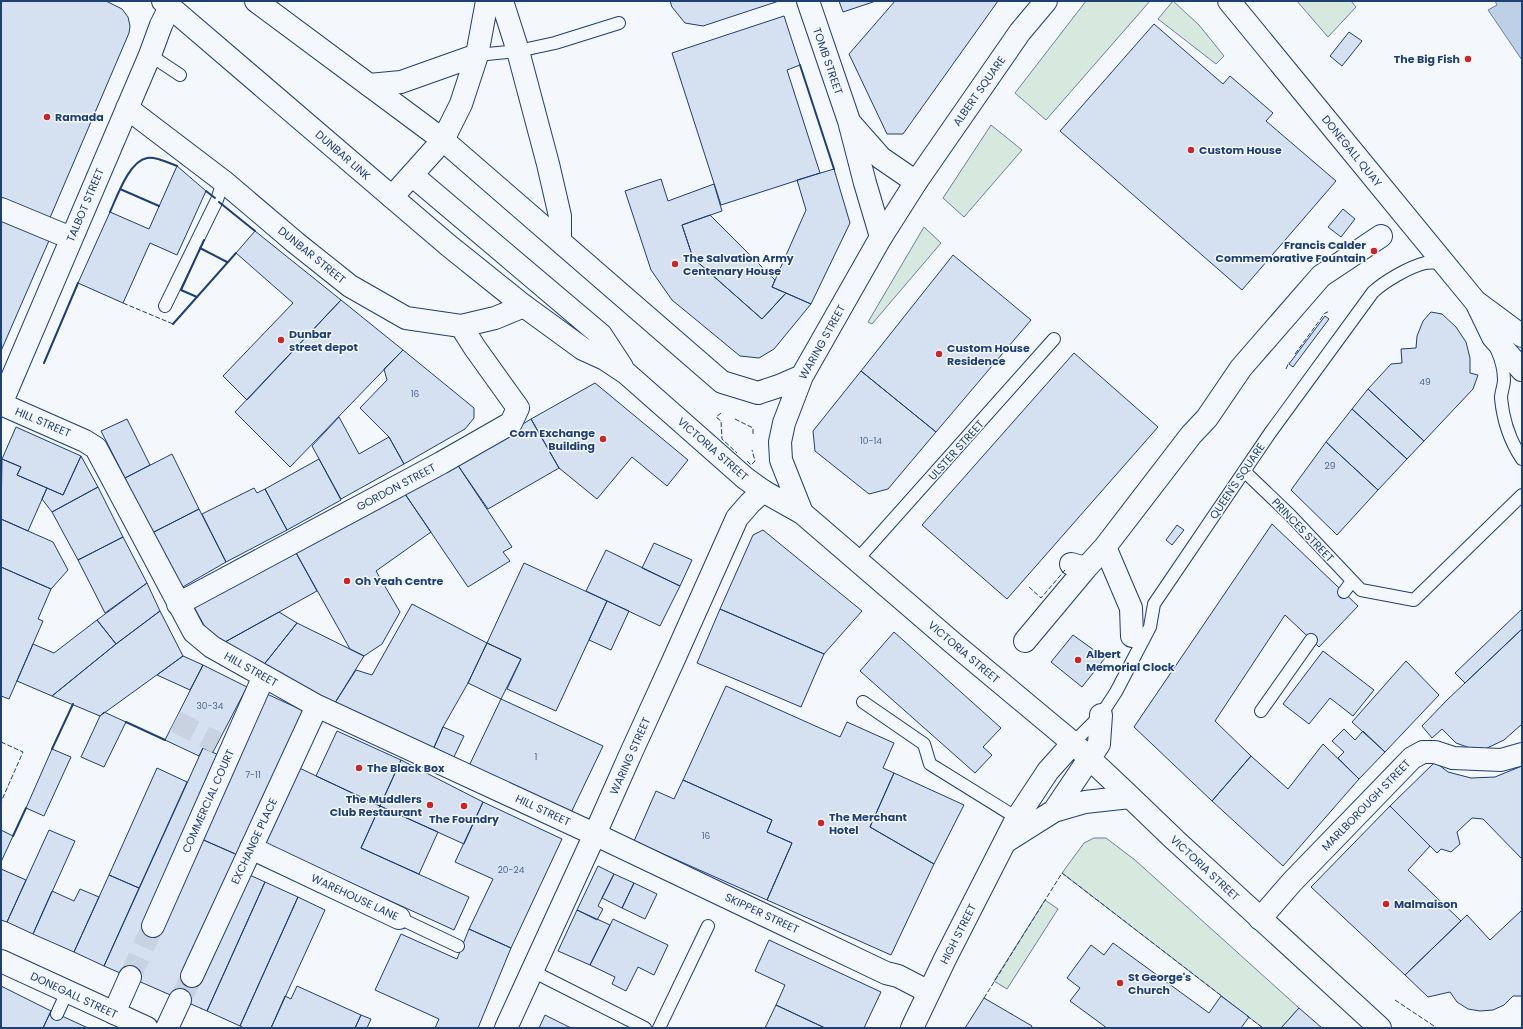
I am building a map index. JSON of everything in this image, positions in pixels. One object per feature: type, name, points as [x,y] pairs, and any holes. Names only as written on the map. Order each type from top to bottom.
[{"type":"street","points":[[256,1],[443,140],[722,382],[758,393],[802,376]]},
{"type":"street","points":[[392,197],[443,140],[461,104],[477,56],[487,1]]},
{"type":"street","points":[[502,1],[518,51],[548,164],[560,216],[560,240]]},
{"type":"street","name":"TOMB STREET","points":[[808,1],[849,122],[881,237]]},
{"type":"street","name":"ALBERT SQUARE","points":[[916,182],[1020,32],[1046,1]]},
{"type":"street","name":"DONEGALL QUAY","points":[[1229,1],[1475,301],[1493,337],[1522,370]]},
{"type":"street","points":[[1243,1],[1288,72]]},
{"type":"street","name":"TALBOT STREET","points":[[1,404],[150,55],[167,4]]},
{"type":"street","name":"DUNBAR LINK","points":[[167,4],[454,250],[524,306]]},
{"type":"street","points":[[369,85],[401,82],[477,56]]},
{"type":"street","name":"DUNBAR STREET","points":[[127,108],[223,181],[296,243],[350,286],[406,318],[461,326],[495,318],[524,306]]},
{"type":"street","name":"TOMB STREET","points":[[849,122],[881,158],[916,182]]},
{"type":"street","points":[[412,175],[601,335],[626,373]]},
{"type":"street","name":"WARING STREET","points":[[802,513],[781,460],[780,442],[784,423],[802,376],[881,237],[916,182]]},
{"type":"street","points":[[1,208],[71,238]]},
{"type":"street","points":[[1025,641],[1079,566],[1105,547],[1191,435],[1207,418],[1241,368],[1316,282],[1322,276],[1381,236]]},
{"type":"street","name":"DONEGALL QUAY","points":[[1475,301],[1522,336]]},
{"type":"street","name":"VICTORIA STREET","points":[[524,306],[583,349],[605,359],[626,373],[745,478],[763,491],[802,513],[1090,758],[1175,840],[1380,1028]]},
{"type":"street","name":"GORDON STREET","points":[[178,604],[512,426],[518,408],[461,326]]},
{"type":"street","name":"HILL STREET","points":[[1,404],[85,440],[96,448],[194,632],[212,647],[317,706],[595,834]]},
{"type":"street","name":"WARING STREET","points":[[506,1028],[526,975],[595,834],[737,518],[763,491]]},
{"type":"street","points":[[1105,547],[1131,608],[1132,636]]},
{"type":"street","name":"COMMERCIAL COURT","points":[[153,926],[224,746],[264,676]]},
{"type":"street","name":"EXCHANGE PLACE","points":[[192,976],[317,706]]},
{"type":"street","points":[[1054,811],[1099,744],[1101,715]]},
{"type":"street","name":"HIGH STREET","points":[[913,1028],[929,992],[1017,818],[1048,771],[1073,743]]},
{"type":"street","name":"MARLBOROUGH STREET","points":[[1260,919],[1292,882],[1412,758],[1423,752],[1434,752],[1453,758],[1501,760],[1522,754]]},
{"type":"street","points":[[1005,842],[1054,811],[1085,802],[1130,797]]},
{"type":"street","name":"SKIPPER STREET","points":[[595,834],[886,972],[898,976],[929,992]]},
{"type":"street","name":"WAREHOUSE LANE","points":[[251,848],[399,918]]},
{"type":"street","name":"DONEGALL STREET","points":[[1,961],[147,1028]]},
{"type":"street","points":[[114,1013],[130,977]]},
{"type":"street","points":[[167,1028],[180,1000]]},
{"type":"lane","points":[[477,56],[518,51],[555,43],[619,23]]},
{"type":"lane","points":[[150,55],[180,75]]},
{"type":"lane","points":[[165,306],[217,200],[223,181]]},
{"type":"lane","name":"QUEEN'S SQUARE","points":[[1073,743],[1101,715],[1116,692],[1150,627],[1154,604],[1270,433],[1373,292],[1382,284],[1402,273],[1426,263],[1444,263]]},
{"type":"lane","points":[[1493,337],[1502,362],[1504,380],[1501,397],[1508,435],[1522,459]]},
{"type":"lane","name":"ULSTER STREET","points":[[857,560],[1054,339]]},
{"type":"lane","name":"PRINCES STREET","points":[[1244,471],[1290,515],[1362,590],[1414,600],[1522,495]]},
{"type":"lane","points":[[1344,592],[1352,581]]},
{"type":"lane","points":[[1261,711],[1311,640]]},
{"type":"lane","points":[[863,702],[924,744],[930,764],[1017,818]]},
{"type":"lane","name":"WAREHOUSE LANE","points":[[399,918],[458,946]]},
{"type":"lane","points":[[659,1028],[708,926]]},
{"type":"lane","points":[[526,975],[645,1028]]},
{"type":"lane","points":[[57,1014],[67,992]]},
{"type":"shaded area","points":[[1086,1],[1150,1],[1046,120],[1015,93]]},
{"type":"shaded area","points":[[1173,1],[1199,25],[1224,56],[1216,64],[1158,19]]},
{"type":"shaded area","points":[[1297,1],[1351,1],[1356,7],[1328,37]]},
{"type":"shaded area","points":[[991,125],[1022,150],[964,217],[943,198]]},
{"type":"shaded area","points":[[924,227],[941,243],[872,324],[868,322]]},
{"type":"shaded area","points":[[1094,838],[1106,838],[1135,860],[1299,1008],[1281,1028],[1263,1028],[1062,873],[1084,843]]},
{"type":"shaded area","points":[[1045,900],[1058,909],[1007,989],[994,981]]},
{"type":"water","points":[[1495,1],[1522,1],[1522,60],[1488,10],[1497,5]]},
{"type":"building","name":"Ramada","points":[[1,1],[106,1],[122,9],[128,17],[130,26],[129,33],[49,220],[1,200]]},
{"type":"building","points":[[670,1],[779,1],[703,26],[685,23],[672,7]]},
{"type":"building","points":[[839,1],[876,1],[843,12]]},
{"type":"building","points":[[895,1],[998,1],[903,134],[887,134],[849,54]]},
{"type":"building","points":[[784,16],[800,65],[787,70],[820,173],[721,205],[672,53]]},
{"type":"building","name":"Custom House","points":[[1154,24],[1223,84],[1230,76],[1273,113],[1266,121],[1336,181],[1242,290],[1060,131]]},
{"type":"building","points":[[1349,32],[1362,41],[1342,66],[1330,56]]},
{"type":"building","points":[[177,166],[206,191],[177,255],[150,243],[123,303],[78,283],[110,212],[149,229]]},
{"type":"building","points":[[834,169],[850,223],[811,304],[772,287],[806,210],[797,180]]},
{"type":"building","name":"The Salvation Army Centenary House","points":[[661,179],[668,201],[714,184],[722,211],[682,225],[693,258],[762,319],[786,293],[811,304],[774,349],[759,358],[740,356],[672,300],[651,270],[625,191]]},
{"type":"building","points":[[1343,209],[1355,219],[1341,237],[1328,227]]},
{"type":"building","points":[[1,214],[51,236],[1,351]]},
{"type":"building","points":[[710,215],[775,280],[772,287],[786,293],[762,319],[693,258],[682,225]]},
{"type":"building","name":"Dunbar street depot","points":[[255,231],[341,300],[247,400],[223,376],[293,303],[236,253]]},
{"type":"building","name":"Custom House Residence","points":[[953,255],[1031,320],[936,432],[861,371]]},
{"type":"building","points":[[341,300],[403,350],[290,467],[235,412]]},
{"type":"building","points":[[1431,312],[1442,314],[1456,327],[1466,342],[1470,358],[1470,373],[1478,375],[1473,389],[1424,441],[1368,389],[1391,364],[1402,363],[1401,349],[1416,348],[1417,336],[1423,321]]},
{"type":"building","points":[[1325,316],[1329,319],[1293,367],[1289,364]]},
{"type":"building","points":[[403,350],[474,408],[474,418],[465,429],[404,464],[389,437],[360,408],[387,380],[384,369]]},
{"type":"building","points":[[1074,353],[1158,427],[1007,599],[922,525]]},
{"type":"building","points":[[861,371],[936,432],[888,489],[869,494],[815,451],[813,431]]},
{"type":"building","name":"Corn Exchange Building","points":[[595,383],[688,460],[667,486],[632,457],[597,499],[559,468],[531,419]]},
{"type":"building","points":[[1368,389],[1424,441],[1407,459],[1352,409]]},
{"type":"building","points":[[1352,409],[1407,459],[1378,490],[1326,442]]},
{"type":"building","points":[[339,417],[359,454],[389,437],[404,464],[341,499],[312,446]]},
{"type":"building","points":[[127,419],[150,465],[125,478],[101,431]]},
{"type":"building","points":[[531,419],[559,468],[488,509],[457,464]]},
{"type":"building","points":[[16,427],[81,456],[63,495],[17,475],[21,467],[2,459]]},
{"type":"building","points":[[1326,442],[1378,490],[1337,535],[1291,490]]},
{"type":"building","points":[[172,454],[199,509],[152,533],[125,478]]},
{"type":"building","points":[[81,456],[98,487],[52,512],[42,499],[47,488],[63,495]]},
{"type":"building","points":[[2,459],[21,467],[17,475],[47,488],[28,531],[1,519]]},
{"type":"building","points":[[319,459],[341,500],[287,530],[265,489]]},
{"type":"building","points":[[457,464],[512,547],[503,552],[510,561],[468,587],[405,494]]},
{"type":"building","points":[[98,487],[123,537],[78,560],[52,512]]},
{"type":"building","points":[[254,488],[257,493],[265,489],[287,530],[226,562],[202,514]]},
{"type":"building","name":"Oh Yeah Centre","points":[[405,494],[431,532],[376,571],[400,612],[382,644],[364,656],[350,649],[295,551]]},
{"type":"building","points":[[199,509],[226,562],[181,588],[152,533]]},
{"type":"building","points":[[1,519],[53,542],[68,570],[51,589],[1,567]]},
{"type":"building","points":[[1272,524],[1358,606],[1319,647],[1285,615],[1215,721],[1251,756],[1212,801],[1134,727]]},
{"type":"building","points":[[1177,525],[1184,530],[1172,545],[1166,540]]},
{"type":"building","points":[[763,530],[862,611],[824,654],[720,609],[753,535]]},
{"type":"building","points":[[123,537],[147,583],[105,613],[78,560]]},
{"type":"building","points":[[654,543],[692,560],[680,586],[642,568]]},
{"type":"building","points":[[606,550],[680,586],[660,626],[586,591]]},
{"type":"building","points":[[295,551],[317,591],[216,647],[194,607]]},
{"type":"building","points":[[524,563],[607,601],[556,711],[507,689],[521,659],[487,643]]},
{"type":"building","points":[[1,567],[51,589],[38,619],[43,621],[9,699],[1,696]]},
{"type":"building","points":[[147,583],[160,611],[116,644],[97,620]]},
{"type":"building","points":[[607,601],[629,611],[611,650],[589,640]]},
{"type":"building","points":[[412,604],[487,643],[468,683],[443,727],[432,752],[333,706],[356,670],[372,675]]},
{"type":"building","points":[[720,609],[824,654],[801,707],[697,663]]},
{"type":"building","points":[[1522,609],[1522,629],[1465,683],[1455,673]]},
{"type":"building","points":[[160,611],[183,656],[100,716],[52,696],[116,644]]},
{"type":"building","points":[[279,612],[297,623],[262,667],[216,647]]},
{"type":"building","points":[[97,620],[116,644],[52,696],[17,681],[33,644],[54,653]]},
{"type":"building","points":[[297,623],[364,656],[333,706],[262,667]]},
{"type":"building","points":[[1522,629],[1522,724],[1504,740],[1485,749],[1470,748],[1456,743],[1442,729],[1432,738],[1422,726],[1447,700]]},
{"type":"building","points":[[894,632],[1001,728],[983,747],[992,755],[975,773],[860,671]]},
{"type":"building","name":"Albert Memorial Clock","points":[[1073,635],[1105,658],[1082,687],[1051,662]]},
{"type":"building","points":[[487,643],[521,659],[501,699],[468,683]]},
{"type":"building","points":[[1323,651],[1374,690],[1353,716],[1330,698],[1309,724],[1283,704]]},
{"type":"building","points":[[183,656],[203,665],[190,690],[157,675]]},
{"type":"building","points":[[1406,661],[1439,695],[1385,752],[1352,722]]},
{"type":"building","points":[[203,665],[247,687],[213,752],[203,748],[199,756],[165,740]]},
{"type":"building","name":"The Merchant Hotel","points":[[726,686],[840,737],[847,722],[894,743],[883,768],[894,773],[870,827],[934,864],[891,955],[767,900],[792,843],[767,832],[772,820],[683,780]]},
{"type":"building","points":[[267,694],[306,712],[240,856],[199,838]]},
{"type":"building","points":[[501,699],[603,746],[569,817],[468,768]]},
{"type":"building","points":[[104,712],[126,722],[104,767],[81,757],[100,716]]},
{"type":"building","points":[[443,727],[464,736],[452,761],[432,752]]},
{"type":"building","points":[[1344,729],[1355,740],[1363,731],[1385,752],[1359,779],[1338,758],[1344,752],[1332,741]]},
{"type":"building","name":"The Black Box","points":[[337,731],[401,760],[380,806],[316,776]]},
{"type":"building","points":[[1323,744],[1359,779],[1283,866],[1212,801],[1251,756],[1288,789]]},
{"type":"building","points":[[203,748],[221,756],[199,838],[240,856],[243,872],[265,882],[207,1011],[104,966]]},
{"type":"building","points":[[52,749],[71,757],[44,816],[26,808]]},
{"type":"building","points":[[401,760],[483,802],[464,844],[380,806]]},
{"type":"building","points":[[1435,762],[1448,772],[1471,778],[1495,777],[1522,766],[1522,859],[1483,819],[1472,818],[1457,832],[1460,844],[1451,852],[1441,849],[1437,853],[1390,806]]},
{"type":"building","points":[[293,765],[380,806],[361,848],[469,897],[454,930],[259,841]]},
{"type":"building","points":[[157,768],[187,782],[139,888],[109,875]]},
{"type":"building","points":[[894,773],[964,805],[934,864],[870,827]]},
{"type":"building","points":[[683,780],[772,820],[767,832],[792,843],[767,900],[634,841],[656,791],[674,799]]},
{"type":"building","points":[[483,802],[562,839],[511,948],[469,929],[493,879],[455,862]]},
{"type":"building","points":[[380,806],[438,832],[419,874],[361,848]]},
{"type":"building","name":"Malmaison","points":[[1390,806],[1430,846],[1408,870],[1461,921],[1405,975],[1311,887]]},
{"type":"building","points":[[1,830],[13,836],[1,862]]},
{"type":"building","points":[[49,830],[75,841],[33,934],[7,922]]},
{"type":"building","points":[[598,866],[614,874],[598,906],[603,909],[597,920],[577,910]]},
{"type":"building","points":[[1,869],[26,880],[7,922],[1,920]]},
{"type":"building","points":[[614,874],[634,883],[622,908],[602,898]]},
{"type":"building","points":[[109,875],[139,888],[104,966],[74,952]]},
{"type":"building","points":[[265,882],[298,897],[240,1026],[207,1011]]},
{"type":"building","points":[[634,883],[657,894],[645,919],[622,908]]},
{"type":"building","points":[[80,889],[99,897],[74,952],[33,934],[52,891],[74,901]]},
{"type":"building","points":[[298,897],[325,910],[271,1028],[244,1028],[240,1026]]},
{"type":"building","points":[[577,910],[610,925],[590,965],[558,951]]},
{"type":"building","points":[[1522,910],[1522,996],[1513,996],[1504,1005],[1493,1010],[1480,1011],[1468,1009],[1457,1002],[1450,992],[1428,997],[1405,975],[1467,915],[1490,940]]},
{"type":"building","points":[[613,919],[668,945],[654,975],[638,967],[626,991],[612,984],[615,977],[590,965]]},
{"type":"building","points":[[469,929],[511,948],[478,1028],[435,1028],[439,1019],[375,990],[401,934],[457,959]]},
{"type":"building","points":[[769,940],[881,992],[864,1028],[825,1028],[776,1005],[785,985],[755,971]]},
{"type":"building","name":"St George's Church","points":[[1113,943],[1209,1013],[1221,996],[1249,1017],[1241,1028],[1107,1028],[1070,1001],[1080,988],[1067,978],[1091,945],[1104,955]]},
{"type":"building","points":[[1,986],[51,1011],[43,1028],[1,1028]]},
{"type":"building","points":[[297,986],[361,1015],[355,1028],[271,1028],[285,996],[291,999]]},
{"type":"building","points":[[984,998],[1032,1026],[1031,1028],[965,1028]]},
{"type":"building","points":[[776,1005],[825,1028],[765,1028]]},
{"type":"building","points":[[1299,1008],[1322,1028],[1281,1028]]},
{"type":"building","points":[[51,1011],[88,1028],[43,1028]]},
{"type":"building","points":[[361,1015],[371,1019],[367,1028],[355,1028]]},
{"type":"building","points":[[545,1015],[571,1028],[539,1028]]},
{"type":"tunnel","points":[[175,721],[217,743]]},
{"type":"tunnel","points":[[130,977],[153,926]]},
{"type":"tunnel","points":[[180,1000],[192,976]]},
{"type":"fence","points":[[123,303],[173,324]]},
{"type":"fence","points":[[1295,354],[1325,313],[1330,311]]},
{"type":"fence","points":[[1286,369],[1289,362]]},
{"type":"fence","points":[[721,413],[716,417],[721,421],[722,439],[737,453]]},
{"type":"fence","points":[[735,419],[753,428],[753,434]]},
{"type":"fence","points":[[747,461],[751,465],[755,461],[752,450]]},
{"type":"fence","points":[[1029,587],[1041,598],[1065,570]]},
{"type":"fence","points":[[1,742],[23,752],[1,802]]},
{"type":"fence","points":[[984,998],[1062,873],[1223,997]]},
{"type":"fence","points":[[1395,1000],[1437,1028]]},
{"type":"fence","points":[[1247,1016],[1263,1028]]},
{"type":"wall","points":[[800,65],[834,169]]},
{"type":"wall","points":[[110,212],[124,180],[129,172],[141,161],[147,158],[154,158],[177,166]]},
{"type":"wall","points":[[120,189],[159,206]]},
{"type":"wall","points":[[206,191],[215,198]]},
{"type":"wall","points":[[219,202],[255,231]]},
{"type":"wall","points":[[197,297],[181,290],[204,240]]},
{"type":"wall","points":[[200,248],[227,262]]},
{"type":"wall","points":[[173,324],[236,253]]},
{"type":"wall","points":[[44,363],[78,283]]},
{"type":"wall","points":[[52,749],[73,704]]},
{"type":"wall","points":[[126,722],[165,740]]},
{"type":"wall","points":[[13,836],[26,808]]},
{"type":"place","name":"The Big Fish","points":[[1468,59]]},
{"type":"place","name":"Ramada","points":[[47,117]]},
{"type":"place","name":"Custom House","points":[[1191,150]]},
{"type":"place","name":"Francis Calder Commemorative Fountain","points":[[1374,251]]},
{"type":"place","name":"The Salvation Army Centenary House","points":[[675,264]]},
{"type":"place","name":"Dunbar street depot","points":[[281,340]]},
{"type":"place","name":"Custom House Residence","points":[[939,354]]},
{"type":"place","name":"Corn Exchange Building","points":[[603,439]]},
{"type":"place","name":"Oh Yeah Centre","points":[[347,581]]},
{"type":"place","name":"Albert Memorial Clock","points":[[1078,660]]},
{"type":"place","name":"The Black Box","points":[[359,768]]},
{"type":"place","name":"The Muddlers Club Restaurant","points":[[430,805]]},
{"type":"place","name":"The Foundry","points":[[464,806]]},
{"type":"place","name":"The Merchant Hotel","points":[[821,823]]},
{"type":"place","name":"Malmaison","points":[[1386,904]]},
{"type":"place","name":"St George's Church","points":[[1120,983]]}]
